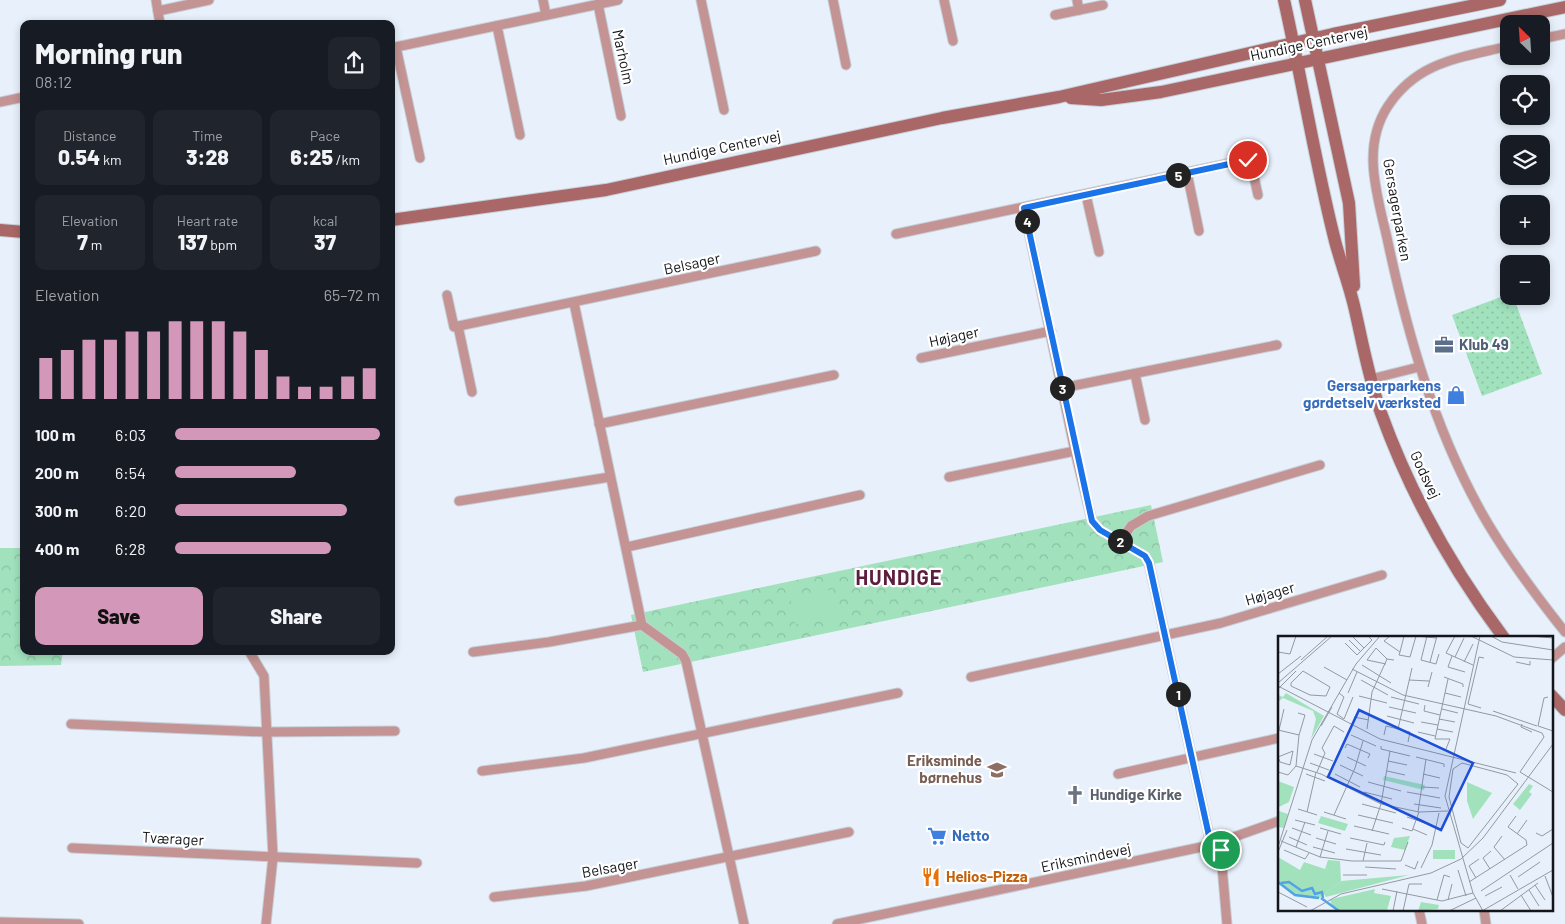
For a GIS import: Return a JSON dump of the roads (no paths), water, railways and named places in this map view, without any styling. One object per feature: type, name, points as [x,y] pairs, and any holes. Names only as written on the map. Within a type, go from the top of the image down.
[{"type":"street","points":[[156,0],[159,20]]},
{"type":"street","points":[[158,11],[209,0]]},
{"type":"street","points":[[543,0],[546,15]]},
{"type":"street","points":[[395,46],[618,0]]},
{"type":"street","points":[[701,0],[724,110]]},
{"type":"street","points":[[833,0],[846,65]]},
{"type":"street","points":[[944,0],[953,41]]},
{"type":"street","points":[[1077,0],[1079,10]]},
{"type":"street","name":"Godsvej","points":[[1284,0],[1335,241],[1355,309],[1371,380],[1397,453],[1430,522],[1479,604],[1503,636]]},
{"type":"street","name":"Godsvej","points":[[1306,0],[1349,203],[1355,309]]},
{"type":"street","name":"Hundige Centervej","points":[[395,219],[606,190],[942,118],[1058,97],[1314,38],[1500,0]]},
{"type":"street","name":"Marholm","points":[[598,4],[621,116]]},
{"type":"street","points":[[1055,15],[1103,5]]},
{"type":"street","name":"Hundige Centervej","points":[[1058,97],[1101,100],[1161,92],[1565,7]]},
{"type":"street","points":[[497,26],[520,136]]},
{"type":"street","points":[[1550,37],[1565,34]]},
{"type":"street","name":"Gersagerparken","points":[[1500,48],[1447,60],[1432,66],[1413,78],[1387,108],[1379,126],[1373,147],[1373,172],[1402,308],[1419,367],[1449,447],[1480,509],[1538,598],[1565,632]]},
{"type":"street","points":[[395,50],[420,158]]},
{"type":"street","points":[[0,102],[20,98]]},
{"type":"street","points":[[896,234],[1250,159],[1258,195]]},
{"type":"street","points":[[1187,173],[1199,231]]},
{"type":"street","points":[[1086,195],[1099,252]]},
{"type":"street","points":[[1024,208],[1075,452],[1092,521],[1100,530],[1148,559],[1192,758],[1215,844],[1227,924]]},
{"type":"street","points":[[0,230],[20,232]]},
{"type":"street","name":"Belsager","points":[[458,326],[816,251]]},
{"type":"street","points":[[447,295],[454,327],[458,326],[472,392]]},
{"type":"street","points":[[574,303],[642,625],[682,654],[686,661],[744,924]]},
{"type":"street","name":"Højager","points":[[921,358],[1051,330]]},
{"type":"street","points":[[1062,388],[1277,345]]},
{"type":"street","points":[[1371,380],[1419,367]]},
{"type":"street","points":[[1135,374],[1145,420]]},
{"type":"street","points":[[599,424],[834,375]]},
{"type":"street","points":[[949,477],[1075,452]]},
{"type":"street","points":[[1121,542],[1130,526],[1148,516],[1320,465]]},
{"type":"street","points":[[459,500],[610,477]]},
{"type":"street","points":[[627,547],[860,496]]},
{"type":"street","name":"Højager","points":[[972,677],[1221,623],[1382,576]]},
{"type":"street","points":[[473,652],[549,642],[642,625]]},
{"type":"street","points":[[1552,658],[1565,647]]},
{"type":"street","points":[[251,655],[264,676],[265,732],[273,857],[266,924]]},
{"type":"street","points":[[482,771],[584,758],[898,693]]},
{"type":"street","points":[[1552,696],[1565,710]]},
{"type":"street","points":[[71,724],[265,732],[395,731]]},
{"type":"street","points":[[1118,774],[1278,738]]},
{"type":"street","name":"Eriksmindevej","points":[[837,924],[1215,844],[1278,821]]},
{"type":"street","name":"Belsager","points":[[494,897],[586,886],[729,859],[849,832]]},
{"type":"street","name":"Tværager","points":[[72,848],[417,863]]},
{"type":"street","points":[[0,922],[79,924]]},
{"type":"place","name":"Klub 49","points":[[1444,345]]},
{"type":"place","name":"Gersagerparkens gørdetselv værksted","points":[[1456,395]]},
{"type":"place","name":"Eriksminde børnehus","points":[[997,770]]},
{"type":"place","name":"Hundige Kirke","points":[[1075,795]]},
{"type":"place","name":"Netto","points":[[937,836]]},
{"type":"place","name":"Helios-Pizza","points":[[931,877]]},
{"type":"district","name":"HUNDIGE","points":[[899,578]]}]
